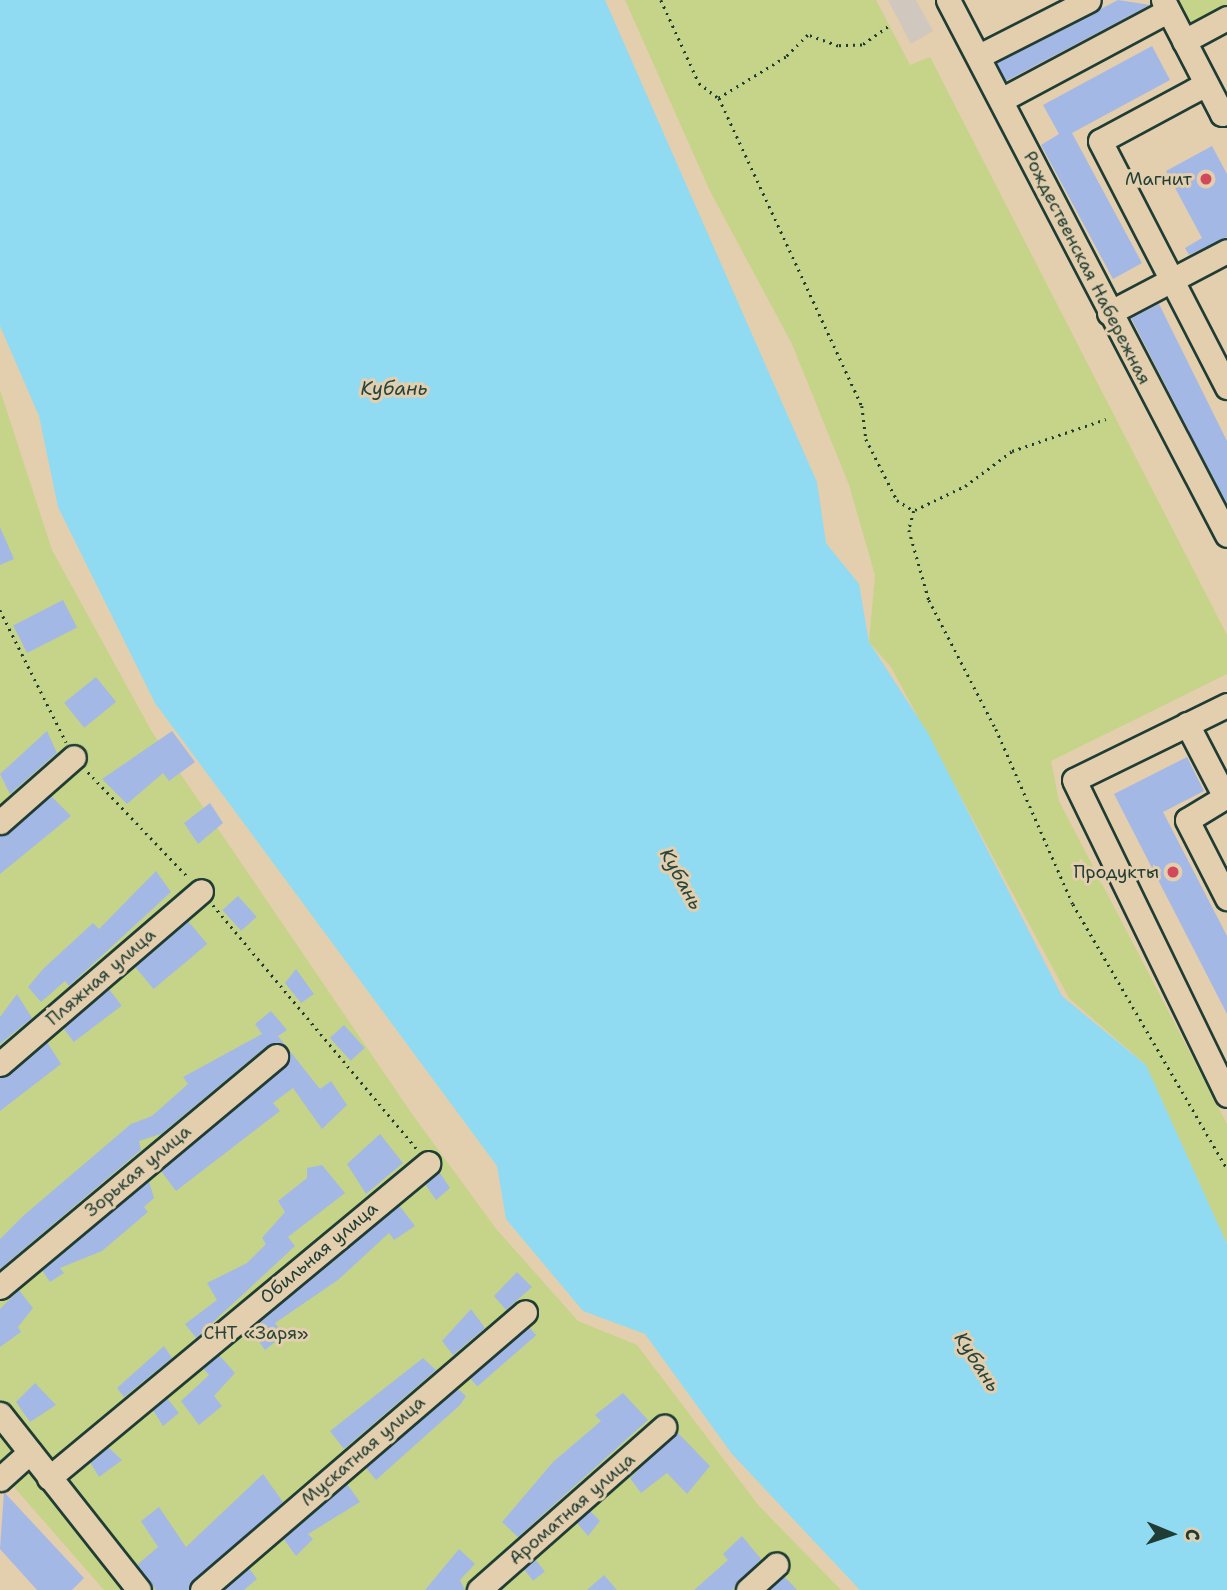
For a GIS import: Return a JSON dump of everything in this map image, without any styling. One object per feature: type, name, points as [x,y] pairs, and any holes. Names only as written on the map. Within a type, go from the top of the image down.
[{"type":"street","name":"Рождественская Набережная","points":[[948,0],[1109,313],[1227,533]]},
{"type":"street","points":[[979,56],[1089,0]]},
{"type":"street","points":[[1001,100],[1166,5],[1222,114],[1227,112]]},
{"type":"street","points":[[1184,41],[1227,18]]},
{"type":"street","points":[[1206,84],[1100,141],[1227,387]]},
{"type":"street","points":[[1109,313],[1227,251]]},
{"type":"street","points":[[1227,705],[1074,780],[1227,1095]]},
{"type":"street","points":[[1187,723],[1225,797],[1187,820],[1227,898]]},
{"type":"street","points":[[0,822],[74,757]]},
{"type":"street","name":"Пляжная улица","points":[[0,1063],[201,891]]},
{"type":"street","name":"Зорькая улица","points":[[0,1287],[276,1056]]},
{"type":"street","name":"Обильная улица","points":[[49,1478],[428,1163]]},
{"type":"street","name":"Мускатная улица","points":[[202,1590],[525,1312]]},
{"type":"street","points":[[0,1414],[139,1590]]},
{"type":"street","name":"Ароматная улица","points":[[479,1590],[664,1427]]},
{"type":"street","points":[[0,1479],[30,1452]]},
{"type":"street","points":[[748,1590],[776,1565]]},
{"type":"path","points":[[662,0],[699,83],[719,98],[862,406],[866,439],[897,500],[914,511]]},
{"type":"path","points":[[719,98],[786,57],[808,35],[838,46],[862,45],[888,27]]},
{"type":"path","points":[[1106,419],[1012,451],[965,486],[914,511],[909,530],[929,600],[996,729],[1073,904],[1227,1169]]},
{"type":"shaded area","points":[[888,0],[916,0],[933,31],[911,44]]},
{"type":"green space","points":[[625,0],[876,0],[910,65],[930,57],[1227,635],[1227,674],[1051,761],[1059,801],[1227,1124],[1227,1244],[1146,1065],[1069,998],[891,667],[869,642],[875,575],[849,485],[792,344],[710,191]]},
{"type":"green space","points":[[1174,0],[1227,0],[1227,9],[1188,29]]},
{"type":"green space","name":"СНТ «Заря»","points":[[0,390],[52,550],[152,732],[412,1114],[497,1230],[578,1321],[637,1345],[759,1506],[841,1590],[104,1590],[0,1471]]},
{"type":"water","name":"Кубань","points":[[0,0],[605,0],[817,482],[826,543],[859,584],[869,642],[928,733],[1062,996],[1146,1065],[1227,1244],[1227,1590],[860,1590],[732,1454],[645,1334],[583,1311],[506,1219],[497,1166],[155,703],[58,507],[39,416],[0,326]]},
{"type":"building","points":[[1118,0],[1150,5],[1006,81],[997,63]]},
{"type":"building","points":[[1152,46],[1170,80],[1072,133],[1142,263],[1113,279],[1041,145],[1059,134],[1043,105]]},
{"type":"building","points":[[1212,146],[1227,174],[1227,237],[1189,255],[1185,248],[1202,238],[1166,171]]},
{"type":"building","points":[[1159,304],[1227,441],[1227,505],[1131,318]]},
{"type":"building","points":[[0,527],[14,559],[0,565]]},
{"type":"building","points":[[63,600],[77,628],[27,653],[13,625]]},
{"type":"building","points":[[96,677],[116,702],[84,728],[64,703]]},
{"type":"building","points":[[47,731],[57,753],[10,794],[0,774]]},
{"type":"building","points":[[172,731],[195,762],[169,781],[163,773],[127,804],[102,779]]},
{"type":"building","points":[[1187,757],[1204,791],[1163,812],[1227,936],[1227,1014],[1114,794]]},
{"type":"building","points":[[51,796],[71,816],[0,874],[0,836]]},
{"type":"building","points":[[210,803],[223,823],[198,844],[184,823]]},
{"type":"building","points":[[156,871],[171,892],[69,986],[65,981],[41,1002],[28,987],[43,969],[93,923],[99,929]]},
{"type":"building","points":[[238,896],[257,917],[241,931],[222,910]]},
{"type":"building","points":[[188,921],[207,944],[154,989],[134,966]]},
{"type":"building","points":[[296,969],[314,994],[301,1003],[285,983]]},
{"type":"building","points":[[109,989],[122,1006],[74,1042],[61,1025]]},
{"type":"building","points":[[17,994],[32,1018],[0,1044],[0,1017]]},
{"type":"building","points":[[271,1011],[287,1030],[278,1036],[320,1089],[331,1081],[347,1105],[322,1129],[293,1088],[273,1103],[280,1111],[176,1191],[161,1171],[289,1061],[286,1047],[268,1045],[161,1134],[139,1141],[141,1150],[0,1269],[0,1239],[23,1216],[131,1124],[152,1116],[188,1084],[183,1077],[262,1034],[255,1024]]},
{"type":"building","points":[[344,1025],[365,1048],[351,1061],[330,1038]]},
{"type":"building","points":[[47,1042],[61,1064],[0,1111],[0,1078]]},
{"type":"building","points":[[380,1134],[403,1163],[366,1194],[347,1164]]},
{"type":"building","points":[[322,1165],[345,1193],[288,1237],[295,1246],[196,1338],[185,1324],[217,1300],[207,1283],[247,1263],[266,1244],[262,1238],[285,1212],[278,1201],[307,1178],[307,1168]]},
{"type":"building","points":[[440,1173],[450,1188],[436,1200],[425,1184]]},
{"type":"building","points":[[149,1181],[154,1198],[144,1207],[148,1212],[102,1251],[60,1268],[64,1273],[50,1282],[42,1270]]},
{"type":"building","points":[[399,1205],[415,1226],[394,1240],[389,1233],[338,1280],[275,1323],[284,1335],[265,1350],[250,1329]]},
{"type":"building","points":[[517,1272],[532,1287],[506,1310],[494,1296]]},
{"type":"building","points":[[19,1290],[33,1308],[18,1327],[21,1332],[0,1347],[0,1309]]},
{"type":"building","points":[[471,1309],[485,1328],[453,1355],[442,1341]]},
{"type":"building","points":[[529,1327],[536,1335],[477,1386],[470,1378]]},
{"type":"building","points":[[164,1346],[172,1358],[124,1397],[117,1388]]},
{"type":"building","points":[[219,1355],[235,1373],[214,1396],[222,1406],[199,1425],[181,1401],[209,1375],[203,1368]]},
{"type":"building","points":[[423,1358],[436,1370],[344,1449],[330,1431]]},
{"type":"building","points":[[35,1383],[56,1405],[30,1422],[16,1402]]},
{"type":"building","points":[[458,1389],[466,1396],[460,1405],[376,1480],[366,1468]]},
{"type":"building","points":[[623,1393],[648,1420],[518,1537],[502,1522],[553,1462],[601,1421],[595,1415]]},
{"type":"building","points":[[167,1398],[179,1413],[163,1426],[153,1410]]},
{"type":"building","points":[[677,1432],[710,1466],[687,1494],[667,1473],[641,1493],[630,1478]]},
{"type":"building","points":[[108,1447],[122,1460],[99,1477],[90,1462]]},
{"type":"building","points":[[263,1474],[283,1502],[188,1590],[156,1590],[137,1565],[158,1547],[141,1521],[159,1507],[186,1547]]},
{"type":"building","points":[[347,1484],[360,1502],[308,1534],[313,1539],[296,1556],[283,1538]]},
{"type":"building","points":[[4,1492],[84,1578],[72,1590],[37,1590],[0,1549]]},
{"type":"building","points":[[590,1511],[600,1521],[588,1536],[577,1523]]},
{"type":"building","points":[[742,1536],[761,1559],[732,1590],[694,1590],[728,1560],[723,1554]]},
{"type":"building","points":[[459,1549],[475,1564],[460,1580],[465,1590],[425,1590]]},
{"type":"building","points":[[535,1559],[545,1572],[533,1581],[523,1568]]},
{"type":"building","points":[[249,1568],[257,1579],[244,1590],[223,1590]]},
{"type":"building","points":[[604,1575],[617,1590],[587,1590]]},
{"type":"building","points":[[784,1576],[797,1590],[769,1590]]},
{"type":"place","name":"Магнит","points":[[1206,179]]},
{"type":"place","name":"Продукты","points":[[1173,872]]}]
